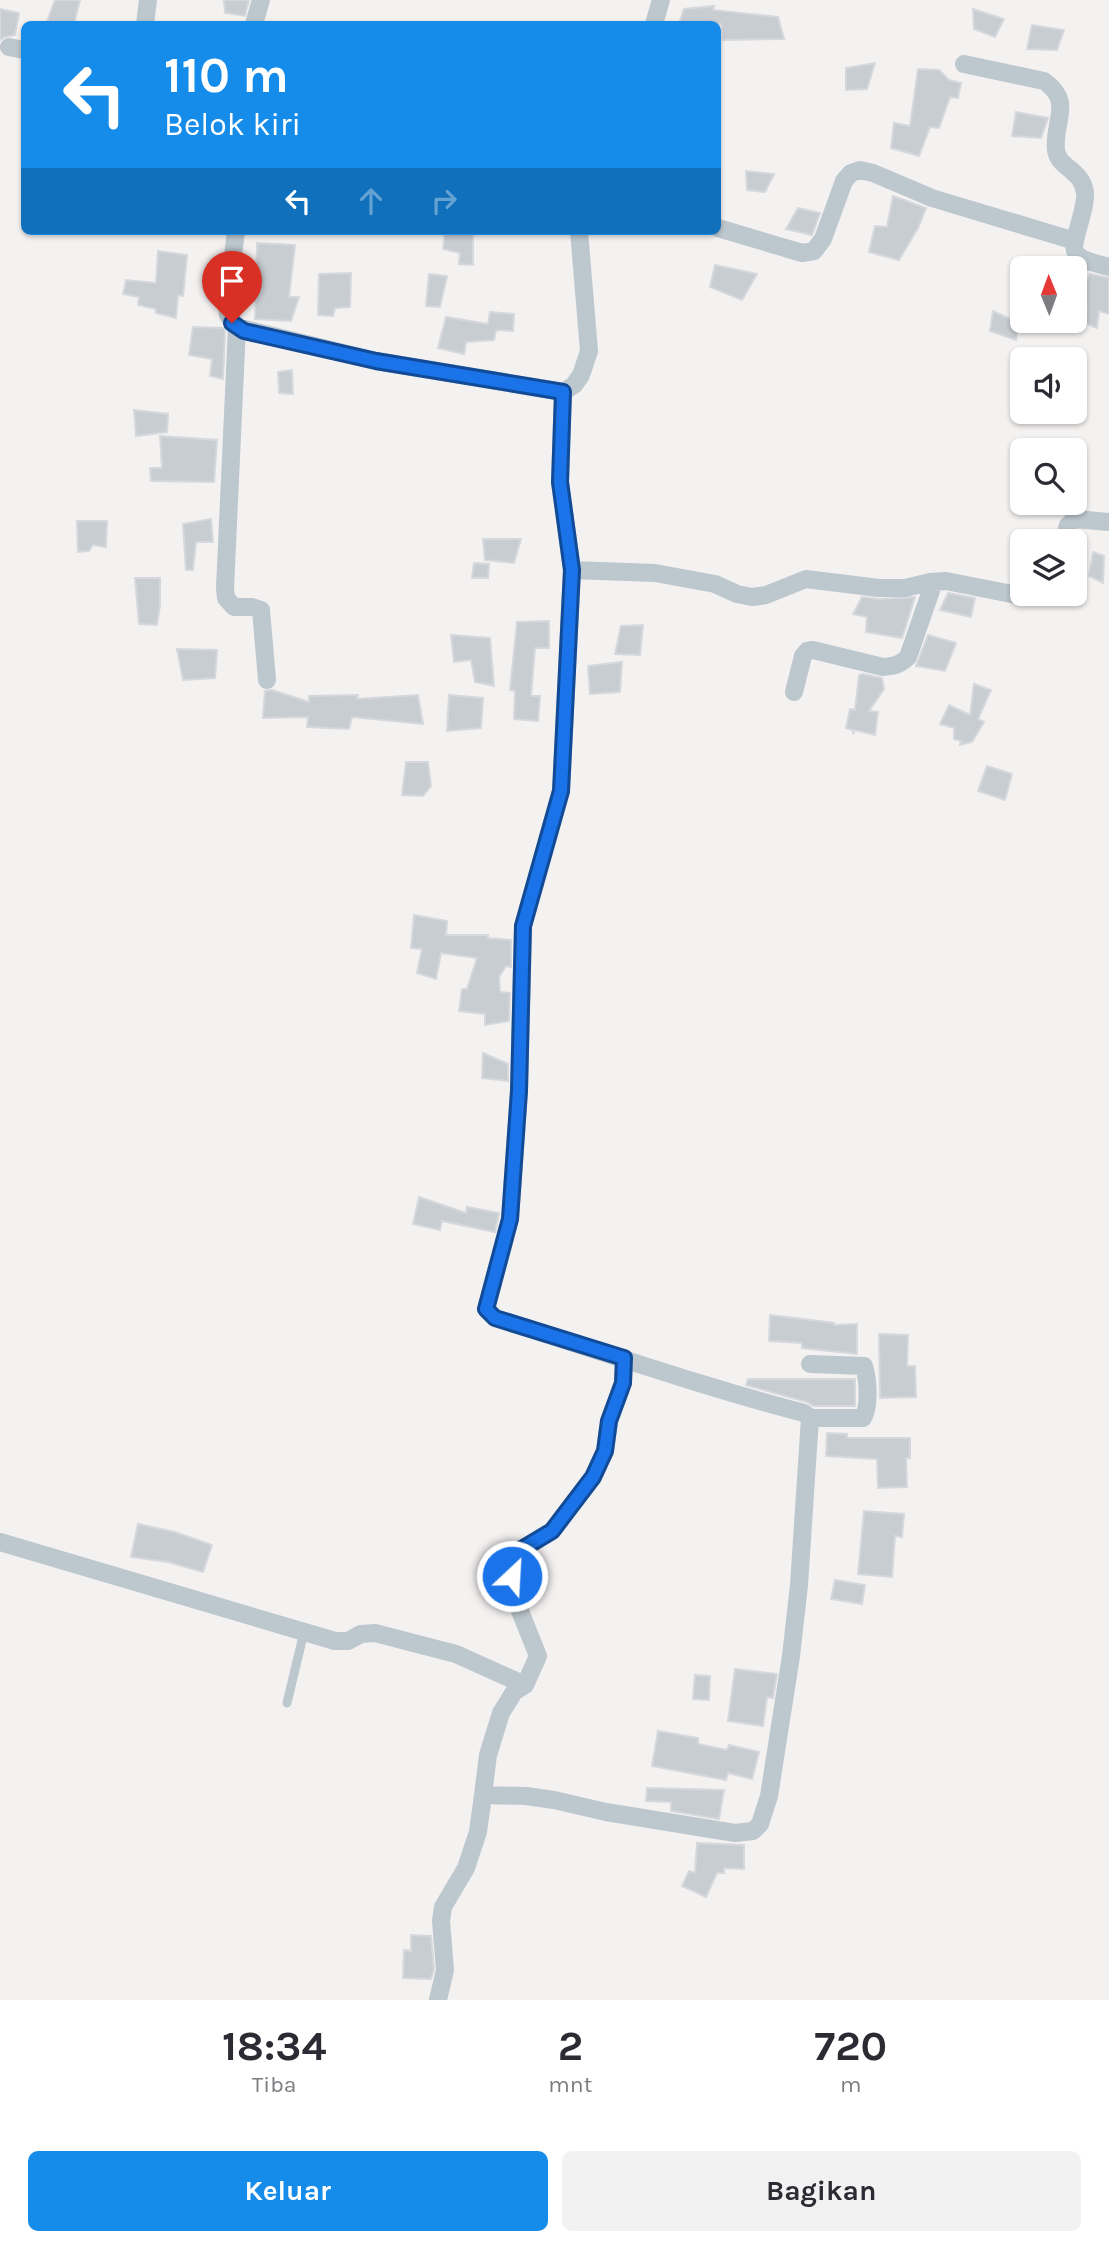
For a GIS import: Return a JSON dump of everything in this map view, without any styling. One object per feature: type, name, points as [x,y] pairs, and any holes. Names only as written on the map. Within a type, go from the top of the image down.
[{"type":"street","points":[[145,21],[148,0]]},
{"type":"street","points":[[255,21],[261,0]]},
{"type":"street","points":[[655,21],[661,0]]},
{"type":"street","points":[[964,64],[1044,81],[1055,89],[1061,99],[1056,152],[1061,162],[1084,182],[1086,197],[1082,223],[1074,241],[1075,251],[1081,257],[1109,267]]},
{"type":"street","points":[[721,229],[802,253],[814,251],[823,239],[844,181],[851,173],[860,170],[932,198],[1074,241]]},
{"type":"street","points":[[236,235],[227,305],[228,315],[237,327],[376,361],[563,392],[574,385],[581,375],[588,355],[579,235]]},
{"type":"street","points":[[237,327],[225,588],[226,598],[234,607],[261,610],[267,680]]},
{"type":"street","points":[[563,392],[560,482],[572,570],[561,791],[523,926],[519,1091],[510,1219],[486,1309],[495,1318],[723,1392],[804,1413],[810,1418],[863,1418],[867,1403],[863,1366],[810,1364]]},
{"type":"street","points":[[1067,529],[1075,519],[1109,522]]},
{"type":"street","points":[[572,570],[655,573],[715,584],[737,594],[752,597],[766,595],[806,579],[879,588],[905,588],[946,581],[1010,594]]},
{"type":"street","points":[[794,692],[803,656],[807,651],[813,650],[883,667],[902,663],[908,657],[934,582]]},
{"type":"street","points":[[438,2000],[445,1969],[441,1921],[443,1907],[466,1868],[478,1832],[488,1755],[501,1713],[514,1692],[525,1685],[538,1655],[518,1606],[512,1576],[513,1559],[522,1549],[552,1531],[593,1477],[605,1451],[609,1421],[623,1383],[624,1358]]},
{"type":"street","points":[[483,1795],[554,1800],[606,1812],[734,1833],[753,1831],[760,1824],[769,1796],[792,1656],[810,1418]]},
{"type":"street","points":[[0,1542],[342,1642],[361,1634],[375,1633],[456,1654],[525,1685]]},
{"type":"lane","points":[[287,1703],[304,1632]]},
{"type":"building","points":[[55,0],[80,0],[75,21],[47,21]]},
{"type":"building","points":[[224,0],[249,0],[245,16],[225,13]]},
{"type":"building","points":[[714,6],[713,10],[778,17],[784,39],[723,40],[721,21],[680,21],[684,9]]},
{"type":"building","points":[[0,9],[19,13],[15,35],[0,40]]},
{"type":"building","points":[[973,9],[1004,19],[995,37],[974,29]]},
{"type":"building","points":[[1032,25],[1064,30],[1057,50],[1027,49]]},
{"type":"building","points":[[875,63],[867,89],[846,90],[846,68]]},
{"type":"building","points":[[918,69],[939,70],[949,80],[961,83],[958,98],[950,97],[939,128],[930,127],[919,156],[891,148],[894,123],[910,126]]},
{"type":"building","points":[[1016,112],[1048,118],[1041,138],[1012,136]]},
{"type":"building","points":[[746,171],[774,174],[765,192],[747,190]]},
{"type":"building","points":[[893,196],[926,208],[918,228],[899,260],[869,252],[875,226],[887,227]]},
{"type":"building","points":[[798,208],[820,213],[812,235],[786,229]]},
{"type":"building","points":[[445,235],[473,235],[473,265],[459,264],[460,253],[443,249]]},
{"type":"building","points":[[257,243],[295,245],[289,297],[299,297],[291,321],[255,319]]},
{"type":"building","points":[[158,251],[187,255],[183,296],[178,295],[176,318],[138,305],[139,297],[123,294],[126,280],[156,283]]},
{"type":"building","points":[[715,265],[757,274],[742,300],[710,287]]},
{"type":"building","points":[[351,273],[350,307],[335,308],[333,316],[318,315],[319,274]]},
{"type":"building","points":[[429,274],[447,276],[440,307],[426,306]]},
{"type":"building","points":[[1090,274],[1109,278],[1109,314],[1099,311],[1097,328],[1087,324],[1087,280]]},
{"type":"building","points":[[993,311],[1010,319],[1010,333],[1017,333],[1016,340],[990,331]]},
{"type":"building","points":[[490,312],[514,314],[513,331],[496,330],[494,340],[466,342],[464,354],[438,348],[446,317],[488,324]]},
{"type":"building","points":[[193,327],[224,328],[223,379],[210,376],[212,359],[189,355]]},
{"type":"building","points":[[292,370],[293,394],[279,393],[278,372]]},
{"type":"building","points":[[134,410],[168,414],[167,432],[136,436]]},
{"type":"building","points":[[160,436],[217,440],[214,482],[151,481],[150,468],[162,468]]},
{"type":"building","points":[[211,519],[213,542],[196,542],[193,570],[186,570],[183,524]]},
{"type":"building","points":[[77,521],[107,521],[106,547],[93,545],[89,551],[78,552]]},
{"type":"building","points":[[483,539],[521,539],[514,563],[485,560]]},
{"type":"building","points":[[1093,552],[1104,556],[1103,583],[1089,576]]},
{"type":"building","points":[[474,563],[489,564],[488,578],[472,578]]},
{"type":"building","points":[[135,578],[160,578],[157,625],[139,624]]},
{"type":"building","points":[[948,593],[975,598],[971,617],[940,610]]},
{"type":"building","points":[[862,597],[915,597],[902,638],[866,632],[867,617],[853,614]]},
{"type":"building","points":[[549,621],[549,648],[535,648],[531,696],[540,696],[538,721],[514,719],[515,691],[510,690],[517,622]]},
{"type":"building","points":[[643,625],[640,655],[615,654],[621,626]]},
{"type":"building","points":[[451,635],[490,638],[494,686],[475,682],[471,660],[454,662]]},
{"type":"building","points":[[928,635],[956,643],[945,671],[916,666]]},
{"type":"building","points":[[177,649],[217,650],[215,678],[183,680]]},
{"type":"building","points":[[622,662],[620,692],[590,694],[588,666]]},
{"type":"building","points":[[859,675],[882,678],[884,689],[869,711],[878,712],[875,735],[855,730],[853,734],[853,730],[846,728],[850,709],[855,710]]},
{"type":"building","points":[[974,684],[991,690],[978,719],[984,722],[972,742],[960,745],[961,741],[954,739],[954,728],[940,724],[949,705],[970,715]]},
{"type":"building","points":[[272,690],[309,702],[309,696],[358,695],[357,699],[418,695],[423,724],[352,717],[349,729],[307,727],[308,717],[263,718],[265,691]]},
{"type":"building","points":[[449,695],[483,698],[481,728],[447,731]]},
{"type":"building","points":[[406,762],[428,762],[431,786],[423,796],[402,795]]},
{"type":"building","points":[[987,766],[1012,774],[1005,800],[978,791]]},
{"type":"building","points":[[414,915],[447,921],[446,935],[488,935],[488,938],[511,940],[511,967],[506,966],[499,977],[500,992],[510,993],[509,1021],[485,1025],[485,1014],[459,1011],[462,989],[467,989],[477,958],[441,953],[436,979],[417,973],[422,949],[411,948]]},
{"type":"building","points":[[483,1053],[508,1064],[508,1081],[482,1078]]},
{"type":"building","points":[[419,1197],[466,1213],[467,1207],[499,1213],[495,1232],[442,1221],[440,1230],[413,1224]]},
{"type":"building","points":[[770,1315],[834,1325],[857,1324],[857,1354],[802,1348],[802,1343],[769,1341]]},
{"type":"building","points":[[879,1334],[908,1335],[907,1366],[915,1366],[916,1397],[880,1398]]},
{"type":"building","points":[[748,1379],[855,1379],[855,1406],[813,1406],[746,1385]]},
{"type":"building","points":[[827,1433],[847,1434],[847,1438],[910,1438],[910,1458],[906,1458],[907,1487],[878,1488],[877,1459],[826,1456]]},
{"type":"building","points":[[864,1511],[904,1514],[902,1537],[895,1536],[892,1577],[858,1574]]},
{"type":"building","points":[[138,1524],[175,1532],[212,1545],[203,1572],[168,1562],[131,1557]]},
{"type":"building","points":[[835,1580],[865,1585],[862,1604],[831,1599]]},
{"type":"building","points":[[735,1669],[777,1674],[773,1698],[767,1697],[763,1726],[728,1721]]},
{"type":"building","points":[[695,1675],[710,1676],[709,1700],[693,1699]]},
{"type":"building","points":[[658,1731],[698,1738],[698,1744],[727,1750],[729,1745],[759,1752],[752,1779],[728,1773],[726,1780],[652,1766]]},
{"type":"building","points":[[647,1788],[724,1790],[719,1819],[671,1811],[671,1802],[646,1801]]},
{"type":"building","points":[[697,1843],[744,1845],[744,1869],[724,1868],[724,1873],[717,1873],[706,1897],[682,1886],[689,1871],[695,1873]]},
{"type":"building","points":[[411,1935],[431,1936],[434,1969],[431,1979],[403,1978],[404,1950],[411,1951]]},
{"type":"route","points":[[232,323],[244,331],[376,361],[563,392],[560,482],[572,570],[561,791],[523,926],[519,1091],[510,1219],[486,1309],[495,1318],[624,1358],[623,1383],[609,1421],[605,1451],[593,1477],[552,1531],[517,1552],[513,1559],[512,1576]]}]
